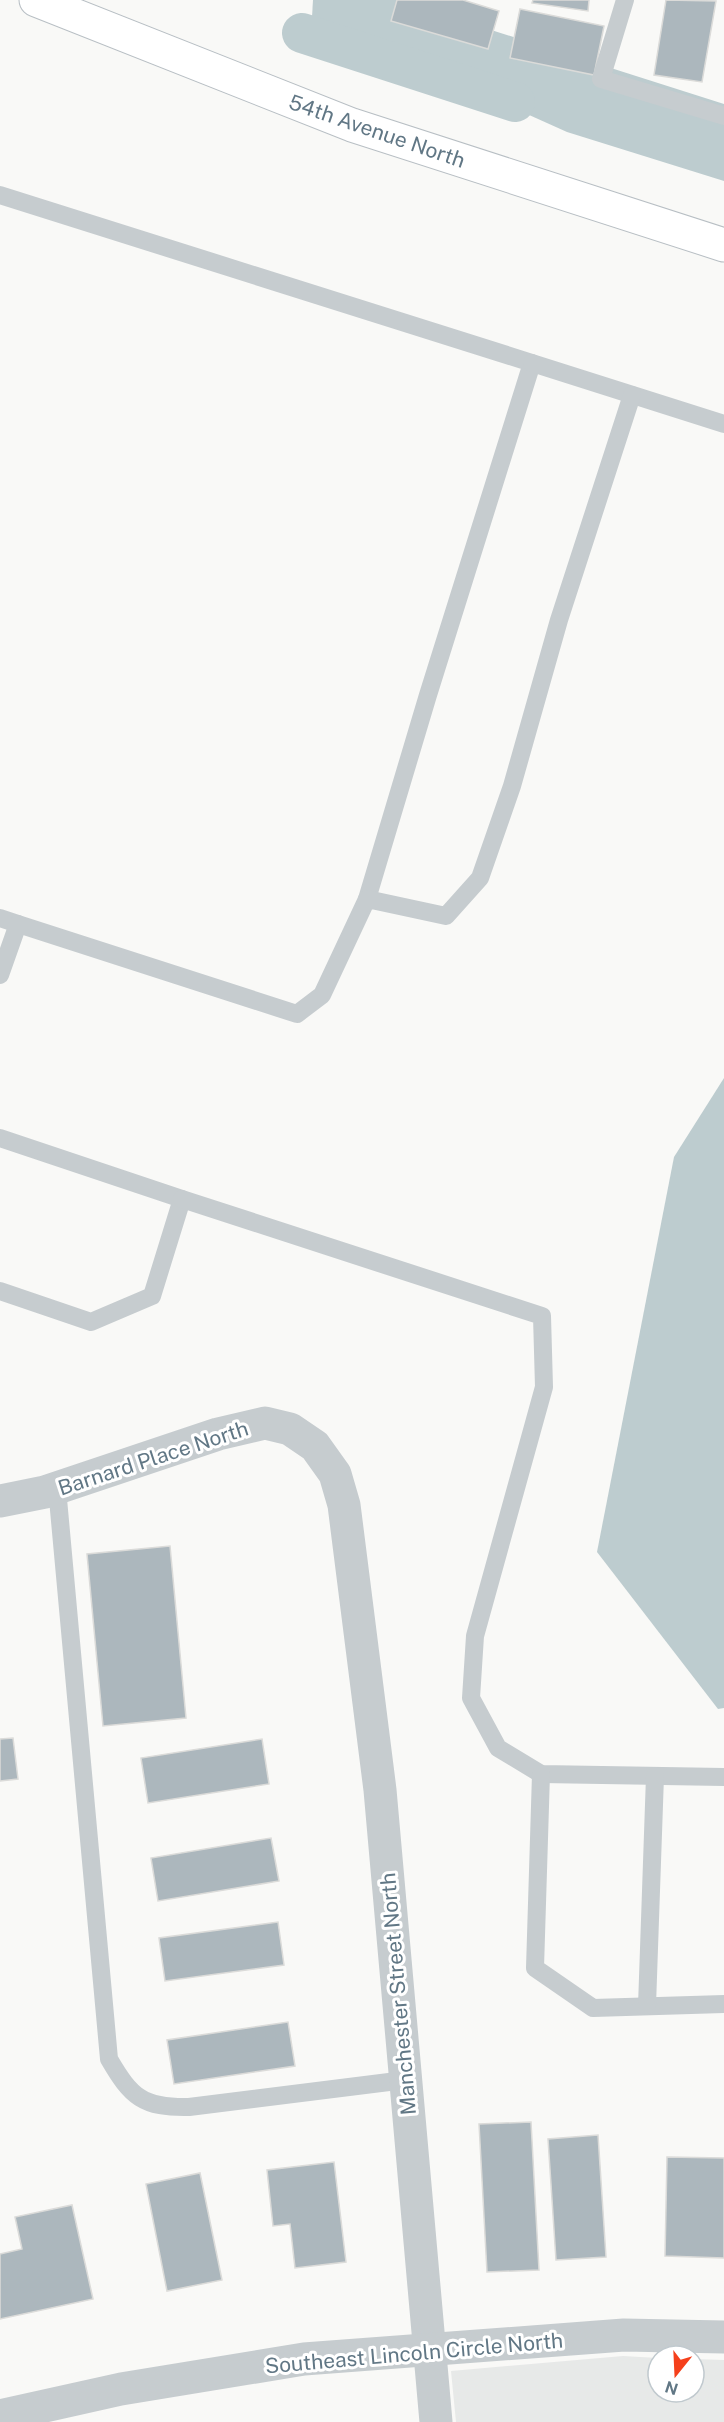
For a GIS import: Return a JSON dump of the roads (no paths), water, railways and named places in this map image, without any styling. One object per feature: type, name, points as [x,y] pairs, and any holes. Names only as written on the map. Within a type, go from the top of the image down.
[{"type":"street","name":"54th Avenue North","points":[[36,0],[352,125],[724,245]]},
{"type":"street","name":"Barnard Place North","points":[[0,1501],[57,1488],[218,1434],[265,1423],[290,1429],[315,1446],[335,1474],[344,1505],[351,1567]]},
{"type":"street","name":"Manchester Street North","points":[[351,1567],[380,1790],[436,2422]]},
{"type":"street","name":"Southeast Lincoln Circle North","points":[[0,2416],[121,2389],[304,2359],[624,2335],[724,2337]]},
{"type":"lane","points":[[625,0],[601,79],[724,116]]},
{"type":"lane","points":[[0,195],[724,424]]},
{"type":"lane","points":[[0,918],[297,1014],[322,995],[367,898],[428,694],[532,363]]},
{"type":"lane","points":[[367,898],[446,916],[480,878],[512,786],[559,620],[632,395]]},
{"type":"lane","points":[[0,975],[18,924]]},
{"type":"lane","points":[[0,1138],[542,1316],[544,1387],[475,1636],[471,1698],[498,1749],[541,1774],[724,1776]]},
{"type":"lane","points":[[0,1291],[91,1322],[152,1296],[182,1199]]},
{"type":"lane","points":[[57,1488],[109,2059],[123,2085],[142,2099],[164,2108],[189,2107],[405,2080]]},
{"type":"lane","points":[[541,1774],[536,1968],[593,2008],[724,2004]]},
{"type":"lane","points":[[647,2006],[655,1776]]},
{"type":"waterway","points":[[302,33],[515,102]]}]
